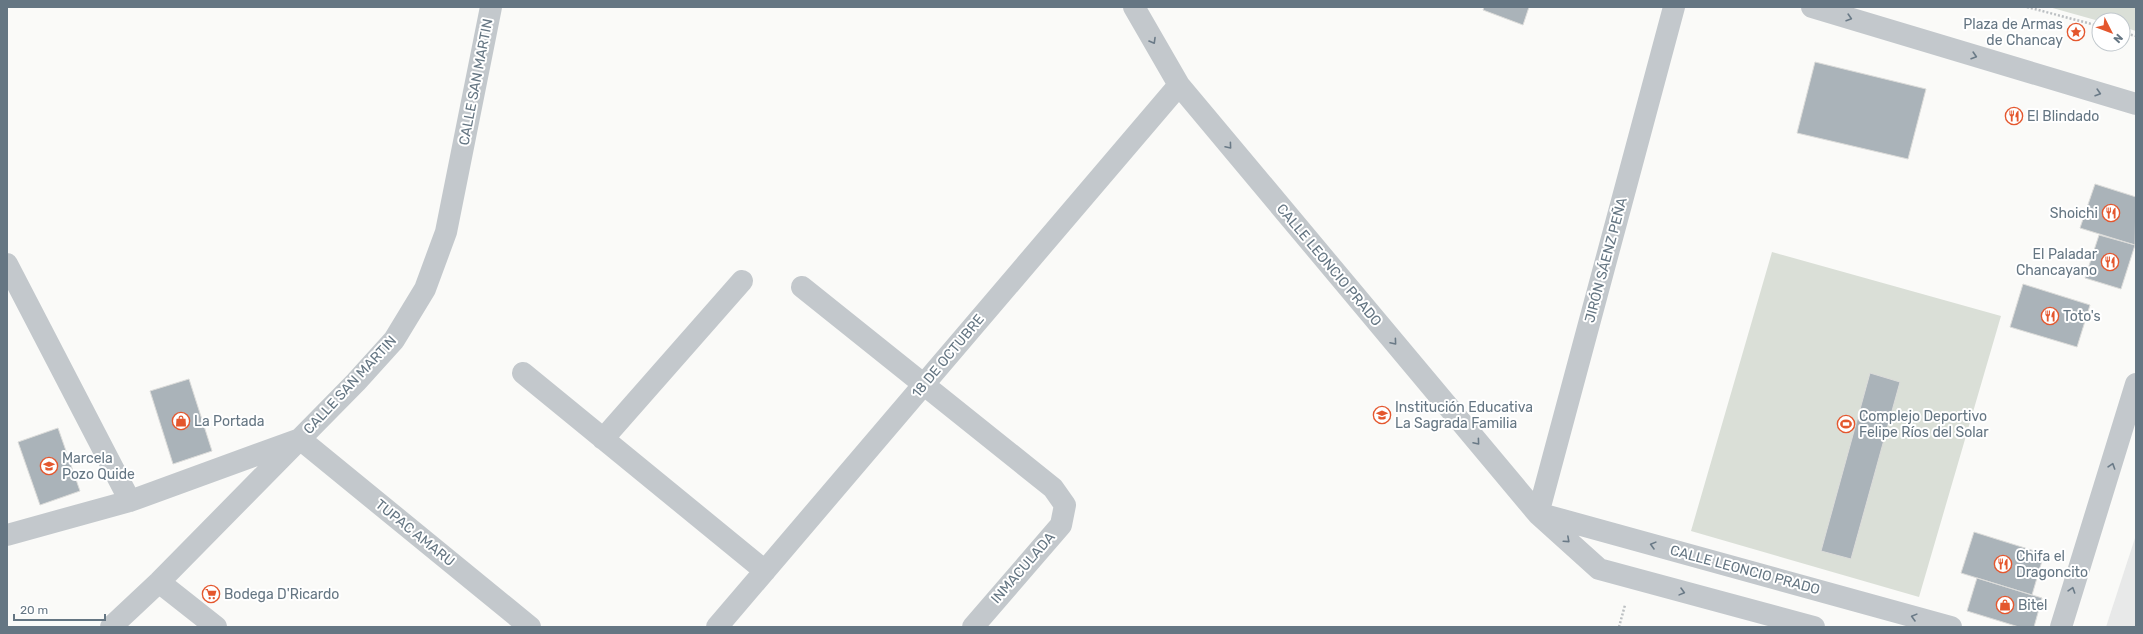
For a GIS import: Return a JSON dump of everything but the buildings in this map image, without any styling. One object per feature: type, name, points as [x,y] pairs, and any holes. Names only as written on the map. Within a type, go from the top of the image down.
[{"type":"street","name":"CALLE SAN MARTIN","points":[[121,623],[159,582],[356,382],[394,340],[426,288],[446,232],[491,7]]},
{"type":"street","name":"CALLE LEONCIO PRADO","points":[[1134,7],[1179,85],[1538,514],[1599,569],[1814,627]]},
{"type":"street","name":"JIRÓN SÁENZ PEÑA","points":[[1538,514],[1674,7]]},
{"type":"street","points":[[1812,7],[2136,104]]},
{"type":"street","name":"18 DE OCTUBRE","points":[[717,627],[1179,85]]},
{"type":"street","points":[[7,264],[130,501]]},
{"type":"street","points":[[603,439],[742,281]]},
{"type":"street","points":[[802,287],[923,386]]},
{"type":"street","points":[[523,373],[765,571]]},
{"type":"street","points":[[2060,627],[2129,437],[2136,384]]},
{"type":"street","name":"INMACULADA","points":[[923,386],[1053,488],[1065,505],[1060,525],[973,627]]},
{"type":"street","points":[[7,535],[130,501],[300,438]]},
{"type":"street","name":"TUPAC AMARU","points":[[300,438],[530,627]]},
{"type":"street","name":"CALLE LEONCIO PRADO","points":[[1538,514],[1951,627]]},
{"type":"street","points":[[159,582],[216,627]]},
{"type":"path","points":[[2027,7],[2091,24]]},
{"type":"shaded area","points":[[2049,7],[2136,7],[2136,31],[2131,29],[2131,12],[2091,12],[2091,19]]},
{"type":"shaded area","name":"Complejo Deportivo Felipe Ríos del Solar","points":[[1772,252],[2001,316],[1919,597],[1691,531]]},
{"type":"shaded area","points":[[2136,535],[2136,627],[2106,627]]},
{"type":"place","name":"Plaza de Armas de Chancay","points":[[2076,32]]},
{"type":"place","name":"El Blindado","points":[[2014,116]]},
{"type":"place","name":"Shoichi","points":[[2111,213]]},
{"type":"place","name":"El Paladar Chancayano","points":[[2110,262]]},
{"type":"place","name":"Toto's","points":[[2050,316]]},
{"type":"place","name":"Institución Educativa La Sagrada Familia","points":[[1382,415]]},
{"type":"place","name":"La Portada","points":[[181,421]]},
{"type":"place","name":"Complejo Deportivo Felipe Ríos del Solar","points":[[1846,424]]},
{"type":"place","name":"Marcela Pozo Quide","points":[[49,466]]},
{"type":"place","name":"Chifa el Dragoncito","points":[[2003,564]]},
{"type":"place","name":"Bodega D'Ricardo","points":[[211,594]]},
{"type":"place","name":"Bitel","points":[[2005,605]]}]
